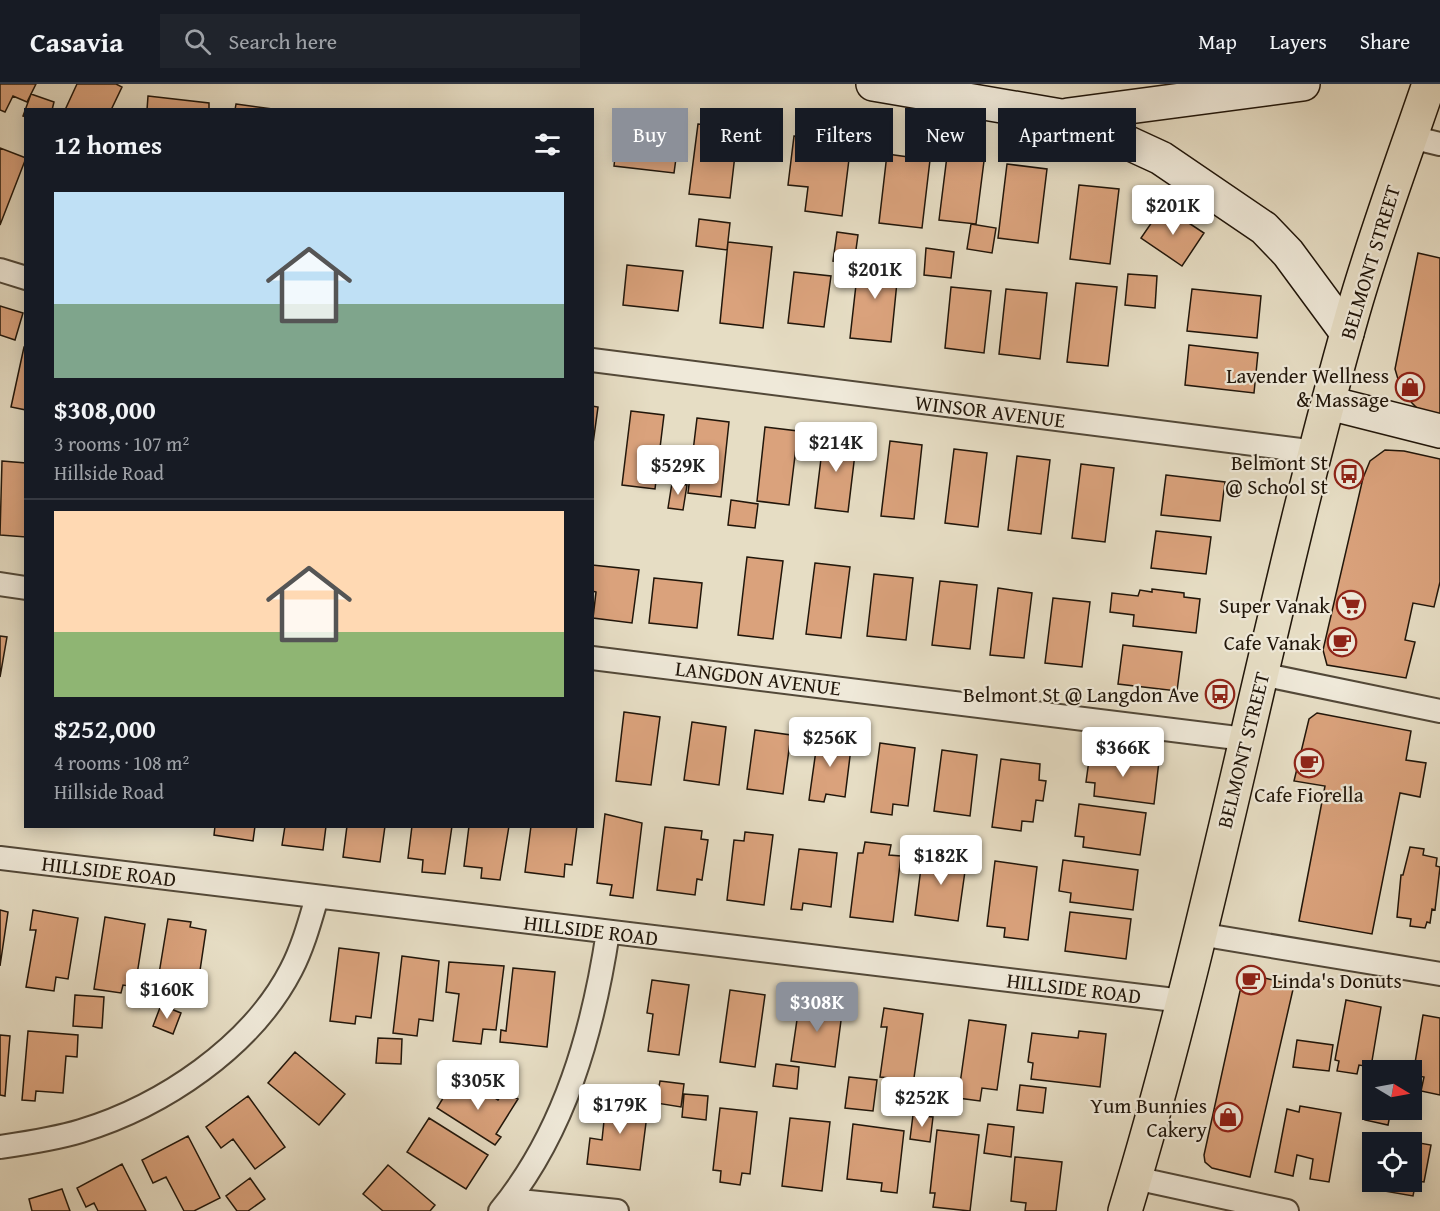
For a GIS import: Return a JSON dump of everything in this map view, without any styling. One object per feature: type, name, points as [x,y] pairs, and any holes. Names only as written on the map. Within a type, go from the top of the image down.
[{"type":"main road","name":"BELMONT STREET","points":[[1125,1211],[1183,1001],[1245,739],[1347,333],[1372,246],[1426,141],[1430,84]]},
{"type":"street","points":[[873,84],[1014,108]]},
{"type":"street","points":[[1122,108],[1303,84]]},
{"type":"street","points":[[1136,146],[1161,158],[1264,228],[1288,253],[1347,333]]},
{"type":"street","points":[[0,270],[24,277]]},
{"type":"street","name":"WINSOR AVENUE","points":[[594,360],[1316,452]]},
{"type":"street","points":[[1329,403],[1440,431]]},
{"type":"street","points":[[0,584],[24,588]]},
{"type":"street","name":"LANGDON AVENUE","points":[[594,658],[1245,739]]},
{"type":"street","points":[[1261,674],[1440,711]]},
{"type":"street","name":"HILLSIDE ROAD","points":[[0,858],[1183,1001]]},
{"type":"street","points":[[0,1147],[82,1130],[178,1086],[214,1062],[242,1037],[275,996],[291,970],[308,930],[317,897]]},
{"type":"street","points":[[505,1205],[531,1170],[578,1067],[600,983],[608,932]]},
{"type":"street","points":[[1199,934],[1440,974]]},
{"type":"street","points":[[1135,1178],[1287,1211]]},
{"type":"street","points":[[505,1205],[617,1211]]},
{"type":"building","points":[[0,84],[36,84],[27,102],[13,96],[5,112],[0,110]]},
{"type":"building","points":[[77,84],[116,84],[122,87],[112,108],[66,108]]},
{"type":"building","points":[[31,94],[54,102],[52,108],[26,108]]},
{"type":"building","points":[[148,96],[209,103],[209,108],[147,108]]},
{"type":"building","points":[[236,104],[265,108],[235,108]]},
{"type":"building","points":[[698,124],[700,124],[700,162],[734,162],[730,198],[689,194]]},
{"type":"building","points":[[794,136],[795,162],[849,162],[842,216],[805,211],[808,187],[788,185]]},
{"type":"building","points":[[0,148],[24,157],[24,163],[0,225]]},
{"type":"building","points":[[893,155],[905,157],[905,162],[930,162],[922,228],[879,223],[886,162],[893,162]]},
{"type":"building","points":[[614,162],[676,162],[674,173],[614,166]]},
{"type":"building","points":[[946,162],[984,162],[976,224],[939,220]]},
{"type":"building","points":[[1007,164],[1047,169],[1038,243],[998,238]]},
{"type":"building","points":[[1079,185],[1119,189],[1110,264],[1070,259]]},
{"type":"building","points":[[1163,206],[1204,233],[1182,266],[1141,238]]},
{"type":"building","points":[[699,219],[730,223],[727,250],[696,246]]},
{"type":"building","points":[[971,224],[996,228],[992,253],[967,249]]},
{"type":"building","points":[[837,232],[858,235],[854,264],[833,261]]},
{"type":"building","points":[[728,242],[772,247],[763,328],[720,323]]},
{"type":"building","points":[[926,248],[954,252],[951,278],[924,275]]},
{"type":"building","points":[[1418,253],[1440,258],[1440,414],[1419,410],[1412,403],[1400,386],[1395,369]]},
{"type":"building","points":[[859,258],[899,262],[891,342],[850,338]]},
{"type":"building","points":[[627,265],[683,271],[678,311],[623,305]]},
{"type":"building","points":[[794,272],[831,276],[824,327],[788,323]]},
{"type":"building","points":[[1128,274],[1157,276],[1155,308],[1125,305]]},
{"type":"building","points":[[1076,283],[1117,287],[1108,366],[1067,362]]},
{"type":"building","points":[[951,287],[991,291],[984,353],[945,348]]},
{"type":"building","points":[[1006,289],[1047,293],[1040,359],[999,354]]},
{"type":"building","points":[[1192,289],[1261,296],[1257,338],[1187,331]]},
{"type":"building","points":[[0,306],[23,313],[15,340],[0,335]]},
{"type":"building","points":[[1189,345],[1258,353],[1254,393],[1185,385]]},
{"type":"building","points":[[24,347],[24,410],[11,407]]},
{"type":"building","points":[[594,406],[598,407],[594,436]]},
{"type":"building","points":[[631,411],[664,415],[655,489],[622,485]]},
{"type":"building","points":[[697,418],[729,422],[721,497],[688,493]]},
{"type":"building","points":[[765,427],[798,431],[789,505],[757,501]]},
{"type":"building","points":[[824,434],[857,437],[848,512],[815,508]]},
{"type":"building","points":[[890,441],[922,445],[914,519],[881,516]]},
{"type":"building","points":[[954,449],[987,453],[978,527],[945,523]]},
{"type":"building","points":[[1385,450],[1404,451],[1440,459],[1440,582],[1434,607],[1413,603],[1405,640],[1415,642],[1406,678],[1327,665],[1323,650],[1363,478],[1370,461]]},
{"type":"building","points":[[1017,456],[1050,460],[1041,534],[1008,530]]},
{"type":"building","points":[[2,461],[24,463],[24,537],[0,535]]},
{"type":"building","points":[[1081,464],[1114,468],[1105,542],[1072,538]]},
{"type":"building","points":[[1166,475],[1225,482],[1220,521],[1161,515]]},
{"type":"building","points":[[672,483],[687,485],[683,510],[668,508]]},
{"type":"building","points":[[731,500],[758,504],[755,528],[728,525]]},
{"type":"building","points":[[1156,531],[1211,537],[1206,574],[1151,568]]},
{"type":"building","points":[[747,557],[783,561],[773,639],[738,635]]},
{"type":"building","points":[[815,563],[850,567],[841,638],[806,634]]},
{"type":"building","points":[[594,565],[639,570],[632,623],[594,618],[596,592],[594,592]]},
{"type":"building","points":[[874,574],[913,578],[906,640],[867,636]]},
{"type":"building","points":[[654,578],[702,583],[697,628],[649,623]]},
{"type":"building","points":[[940,581],[977,585],[970,649],[932,645]]},
{"type":"building","points":[[998,588],[1032,593],[1024,658],[990,655]]},
{"type":"building","points":[[1152,589],[1184,593],[1184,597],[1200,599],[1196,633],[1133,626],[1134,615],[1110,612],[1112,593],[1138,596],[1140,590],[1152,592]]},
{"type":"building","points":[[1053,598],[1090,602],[1082,667],[1045,663]]},
{"type":"building","points":[[0,636],[7,637],[0,677]]},
{"type":"building","points":[[1123,645],[1182,652],[1177,691],[1118,684]]},
{"type":"building","points":[[624,712],[660,717],[651,785],[616,781]]},
{"type":"building","points":[[1317,713],[1411,731],[1406,760],[1426,763],[1420,797],[1400,793],[1372,934],[1299,921],[1325,786],[1294,781],[1309,719]]},
{"type":"building","points":[[692,722],[726,727],[719,785],[684,780]]},
{"type":"building","points":[[755,730],[791,735],[783,794],[747,789]]},
{"type":"building","points":[[818,736],[852,740],[845,797],[826,794],[824,802],[809,800]]},
{"type":"building","points":[[880,743],[915,748],[908,806],[893,804],[892,815],[871,812]]},
{"type":"building","points":[[942,750],[977,755],[970,816],[934,811]]},
{"type":"building","points":[[1090,753],[1159,761],[1154,804],[1094,796],[1095,783],[1086,782]]},
{"type":"building","points":[[1001,759],[1040,764],[1039,780],[1046,781],[1043,801],[1036,800],[1033,822],[1022,821],[1021,831],[992,827]]},
{"type":"building","points":[[1079,804],[1146,813],[1140,855],[1083,847],[1084,837],[1075,836]]},
{"type":"building","points":[[605,814],[642,823],[633,898],[610,895],[612,885],[597,883]]},
{"type":"building","points":[[665,827],[702,831],[701,839],[708,840],[702,880],[697,879],[695,895],[657,890]]},
{"type":"building","points":[[215,828],[255,828],[253,841],[214,835]]},
{"type":"building","points":[[285,828],[326,828],[323,850],[282,845]]},
{"type":"building","points":[[347,828],[385,828],[380,862],[343,857]]},
{"type":"building","points":[[412,828],[452,828],[445,874],[422,872],[423,860],[408,858]]},
{"type":"building","points":[[469,828],[509,828],[500,880],[481,878],[482,868],[464,866]]},
{"type":"building","points":[[531,828],[577,828],[572,865],[565,864],[564,877],[525,872]]},
{"type":"building","points":[[745,832],[773,835],[764,905],[727,900],[734,840],[744,841]]},
{"type":"building","points":[[865,842],[891,845],[889,855],[901,856],[893,922],[850,917],[858,853],[863,853]]},
{"type":"building","points":[[1410,847],[1424,849],[1423,855],[1437,858],[1436,866],[1440,867],[1435,910],[1432,909],[1430,923],[1427,922],[1425,928],[1410,926],[1411,919],[1397,917],[1401,875],[1403,875]]},
{"type":"building","points":[[799,849],[837,853],[831,907],[803,903],[802,910],[791,909]]},
{"type":"building","points":[[923,852],[967,857],[958,921],[915,915]]},
{"type":"building","points":[[1063,860],[1138,870],[1133,910],[1070,902],[1071,893],[1059,891]]},
{"type":"building","points":[[995,861],[1037,867],[1028,940],[1004,937],[1005,928],[987,926]]},
{"type":"building","points":[[0,910],[8,912],[0,966]]},
{"type":"building","points":[[33,910],[78,918],[68,979],[56,977],[54,991],[26,987],[36,930],[30,930]]},
{"type":"building","points":[[1070,912],[1131,919],[1126,959],[1065,951]]},
{"type":"building","points":[[105,917],[145,924],[135,987],[123,985],[121,993],[94,989]]},
{"type":"building","points":[[168,919],[191,922],[190,927],[206,930],[195,1004],[155,998]]},
{"type":"building","points":[[339,948],[379,953],[371,1018],[356,1016],[355,1024],[330,1021]]},
{"type":"building","points":[[402,956],[439,961],[433,1021],[419,1019],[417,1036],[393,1033]]},
{"type":"building","points":[[449,962],[504,966],[496,1030],[483,1029],[481,1044],[453,1041],[459,994],[446,992]]},
{"type":"building","points":[[513,968],[555,972],[547,1047],[500,1042],[501,1030],[506,1031]]},
{"type":"building","points":[[1260,977],[1294,985],[1250,1177],[1212,1168],[1205,1162],[1204,1155],[1240,991],[1246,982]]},
{"type":"building","points":[[652,980],[689,985],[679,1055],[648,1051],[653,1014],[647,1013]]},
{"type":"building","points":[[730,990],[765,995],[755,1067],[720,1062]]},
{"type":"building","points":[[75,995],[104,997],[102,1028],[73,1026]]},
{"type":"building","points":[[800,999],[843,1005],[835,1067],[791,1061]]},
{"type":"building","points":[[1346,1000],[1381,1007],[1372,1060],[1362,1060],[1362,1066],[1359,1065],[1357,1074],[1337,1071],[1339,1061],[1335,1060]]},
{"type":"building","points":[[161,1005],[181,1013],[173,1034],[153,1026]]},
{"type":"building","points":[[884,1008],[923,1014],[912,1092],[889,1089],[890,1078],[880,1077],[887,1027],[881,1027]]},
{"type":"building","points":[[1423,1015],[1440,1018],[1440,1095],[1422,1091],[1424,1077],[1422,1077],[1422,1060],[1416,1060]]},
{"type":"building","points":[[969,1020],[1006,1025],[997,1090],[982,1088],[980,1101],[958,1098]]},
{"type":"building","points":[[28,1031],[78,1035],[77,1057],[66,1056],[63,1093],[36,1091],[35,1101],[22,1100]]},
{"type":"building","points":[[1079,1031],[1106,1034],[1100,1087],[1031,1079],[1033,1063],[1028,1062],[1032,1033],[1078,1038]]},
{"type":"building","points":[[0,1035],[10,1036],[5,1096],[0,1095]]},
{"type":"building","points":[[378,1038],[402,1039],[401,1064],[376,1063]]},
{"type":"building","points":[[1297,1040],[1333,1045],[1329,1071],[1293,1067]]},
{"type":"building","points":[[295,1052],[345,1094],[319,1125],[268,1083]]},
{"type":"building","points":[[776,1064],[799,1067],[797,1089],[773,1086]]},
{"type":"building","points":[[849,1077],[877,1080],[873,1111],[845,1108]]},
{"type":"building","points":[[660,1081],[684,1084],[681,1107],[656,1103]]},
{"type":"building","points":[[451,1085],[473,1098],[479,1088],[498,1100],[504,1091],[518,1099],[496,1134],[501,1137],[495,1145],[437,1108]]},
{"type":"building","points":[[1020,1085],[1046,1088],[1043,1113],[1017,1110]]},
{"type":"building","points":[[607,1092],[633,1096],[632,1105],[648,1107],[640,1170],[587,1164],[590,1138],[602,1140]]},
{"type":"building","points":[[684,1094],[708,1096],[706,1120],[682,1117]]},
{"type":"building","points":[[248,1096],[285,1147],[255,1169],[233,1139],[221,1148],[206,1127]]},
{"type":"building","points":[[1300,1106],[1341,1113],[1329,1182],[1310,1179],[1313,1159],[1297,1155],[1293,1176],[1275,1172],[1287,1109],[1299,1112]]},
{"type":"building","points":[[720,1108],[757,1112],[750,1174],[742,1173],[740,1185],[720,1182],[721,1171],[713,1170]]},
{"type":"building","points":[[913,1115],[933,1117],[930,1142],[910,1139]]},
{"type":"building","points":[[429,1118],[488,1155],[466,1189],[407,1152]]},
{"type":"building","points":[[790,1118],[830,1122],[822,1191],[782,1186]]},
{"type":"building","points":[[1365,1120],[1389,1120],[1388,1125]]},
{"type":"building","points":[[853,1124],[904,1131],[897,1193],[881,1191],[882,1183],[847,1179]]},
{"type":"building","points":[[988,1124],[1014,1127],[1011,1157],[984,1153]]},
{"type":"building","points":[[937,1130],[979,1135],[970,1211],[933,1207],[935,1193],[930,1193]]},
{"type":"building","points":[[188,1136],[220,1198],[194,1211],[184,1211],[166,1177],[153,1183],[142,1160]]},
{"type":"building","points":[[1422,1143],[1431,1145],[1424,1182],[1422,1182]]},
{"type":"building","points":[[1015,1157],[1062,1162],[1056,1211],[1025,1211],[1026,1203],[1011,1201]]},
{"type":"building","points":[[122,1164],[146,1211],[98,1211],[94,1203],[86,1207],[77,1188]]},
{"type":"building","points":[[388,1165],[435,1205],[430,1211],[383,1211],[363,1194]]},
{"type":"building","points":[[250,1178],[265,1199],[248,1211],[237,1211],[226,1196]]},
{"type":"building","points":[[62,1189],[70,1211],[32,1211],[29,1199]]},
{"type":"building","points":[[1390,1192],[1414,1192],[1413,1196]]},
{"type":"place","name":"Lavender Wellness & Massage","points":[[1410,387]]},
{"type":"place","name":"Belmont St @ School St","points":[[1349,474]]},
{"type":"place","name":"Super Vanak","points":[[1351,605]]},
{"type":"place","name":"Cafe Vanak","points":[[1342,642]]},
{"type":"place","name":"Belmont St @ Langdon Ave","points":[[1220,694]]},
{"type":"place","name":"Cafe Fiorella","points":[[1309,763]]},
{"type":"place","name":"Linda's Donuts","points":[[1251,980]]},
{"type":"place","name":"Yum Bunnies Cakery","points":[[1228,1117]]}]
